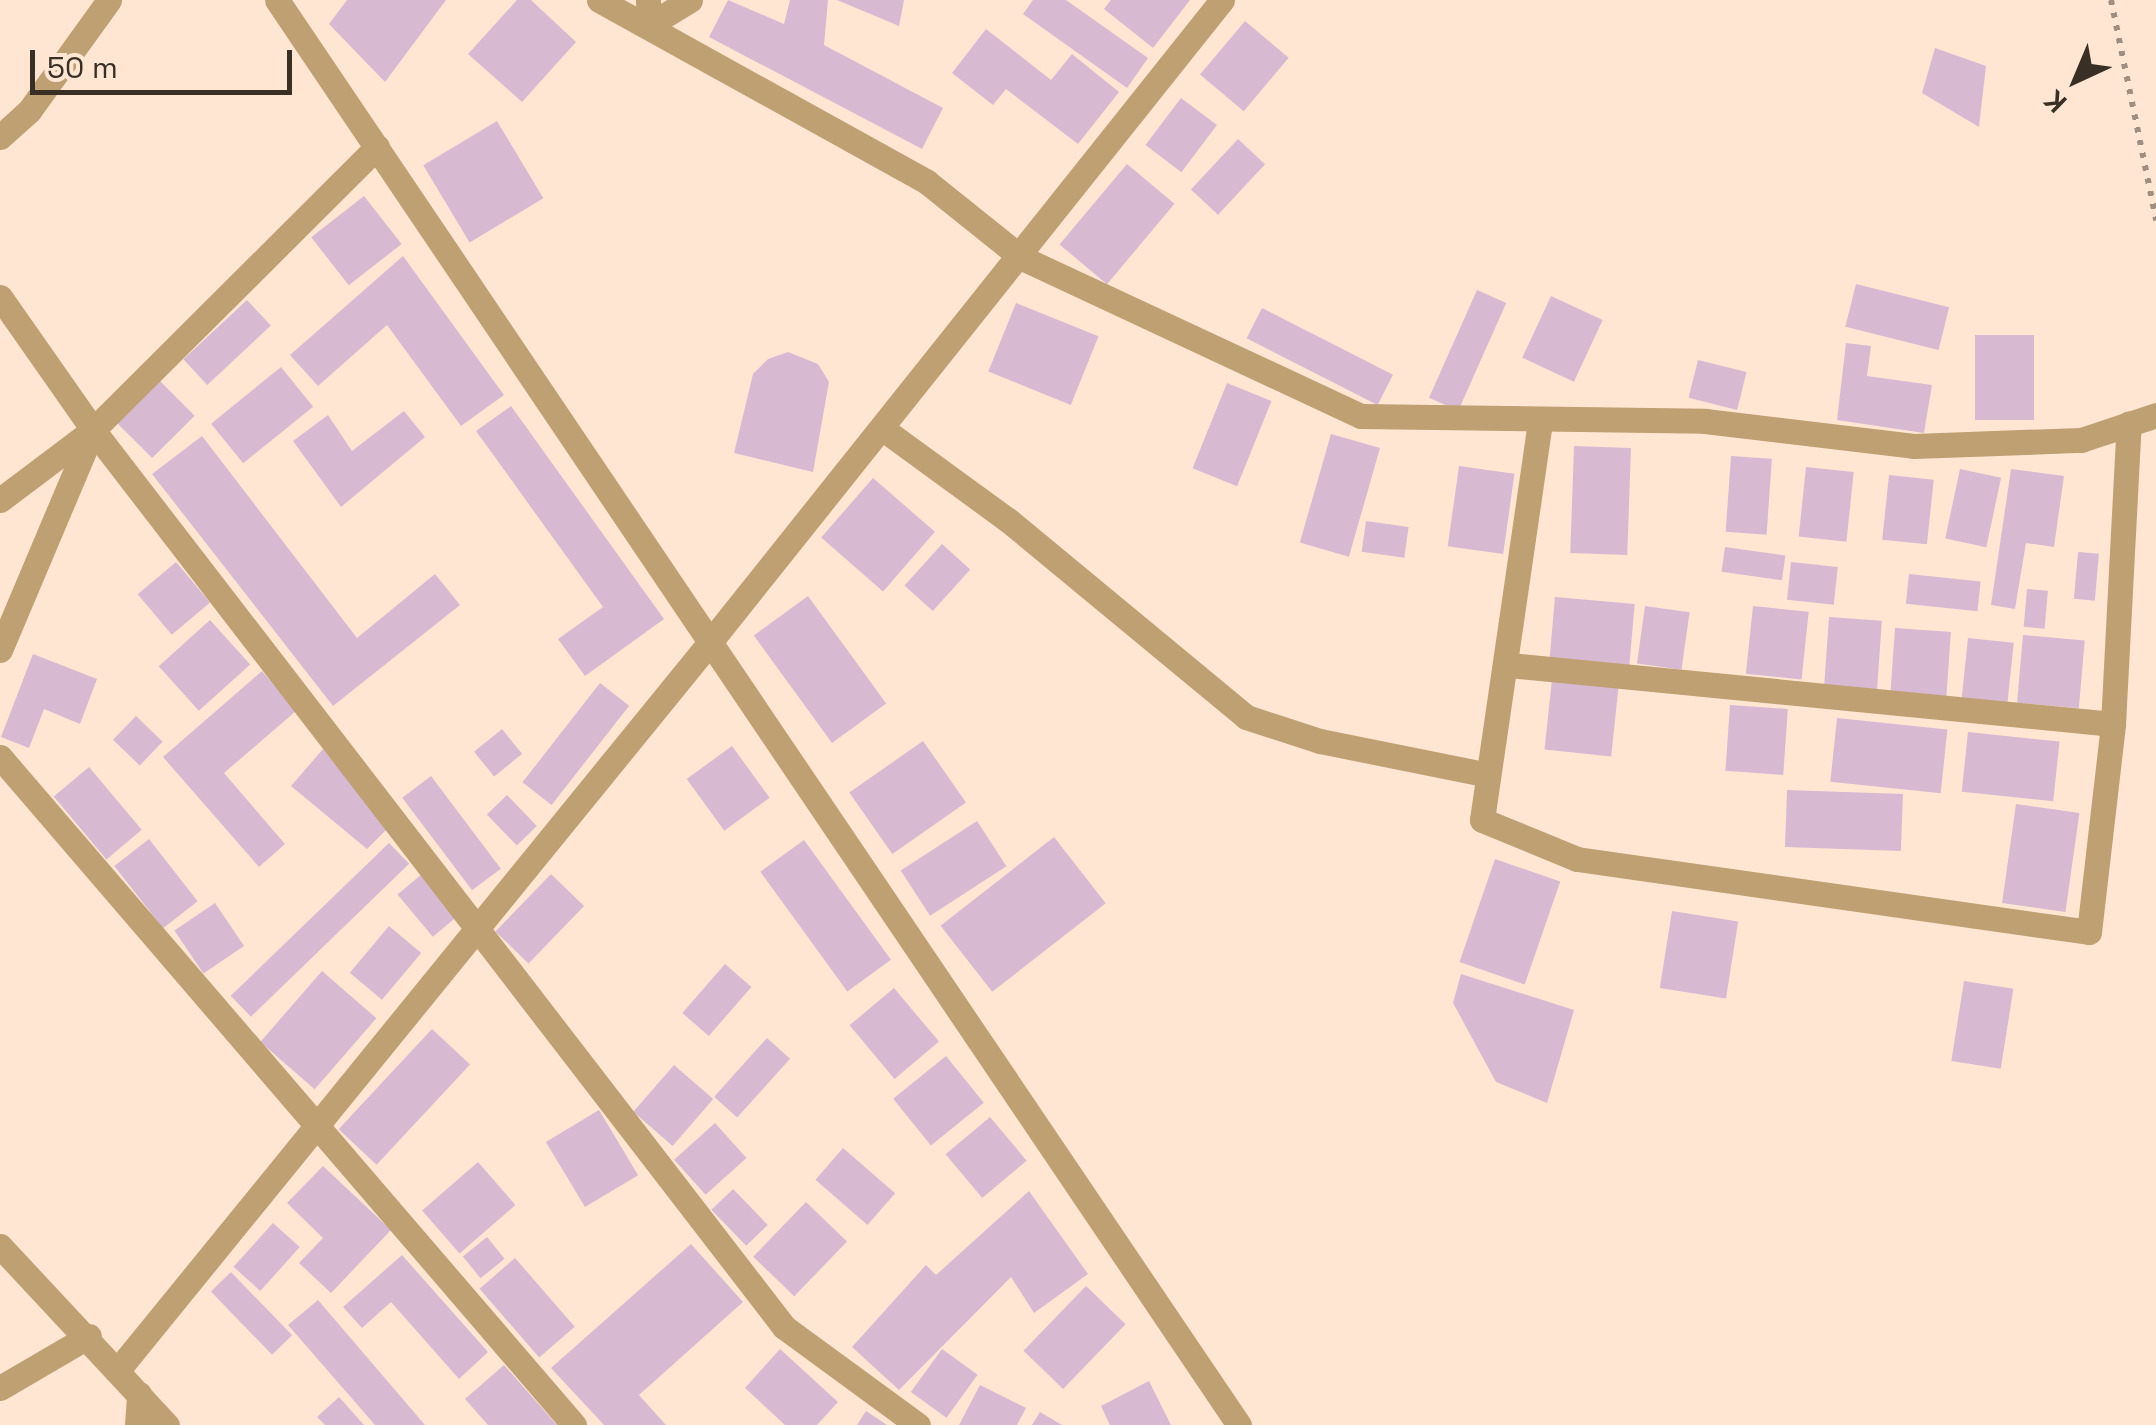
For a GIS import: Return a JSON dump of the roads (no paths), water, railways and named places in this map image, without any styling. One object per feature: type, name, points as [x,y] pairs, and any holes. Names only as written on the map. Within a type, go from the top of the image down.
[{"type":"street","points":[[0,136],[29,111],[109,0]]},
{"type":"street","points":[[277,0],[1239,1425]]},
{"type":"street","points":[[600,0],[649,12],[927,182],[1022,258],[1361,416],[1540,422],[1705,421],[1914,446],[2081,440],[2156,415]]},
{"type":"street","points":[[649,12],[690,0]]},
{"type":"street","points":[[117,1371],[317,1120],[1022,258],[1222,0]]},
{"type":"street","points":[[0,500],[92,430],[378,147]]},
{"type":"street","points":[[0,296],[92,430],[784,1327],[918,1425]]},
{"type":"street","points":[[1540,422],[1509,664],[1482,820],[1577,859],[2089,932],[2113,724],[2128,423]]},
{"type":"street","points":[[883,429],[1008,520],[1132,629],[1246,717],[1320,741],[1488,774]]},
{"type":"street","points":[[0,650],[92,430]]},
{"type":"street","points":[[1509,664],[2113,724]]},
{"type":"street","points":[[0,757],[317,1120],[574,1425]]},
{"type":"street","points":[[0,1246],[89,1336],[166,1425]]},
{"type":"street","points":[[0,1388],[89,1336]]},
{"type":"street","points":[[137,1425],[139,1394]]}]
